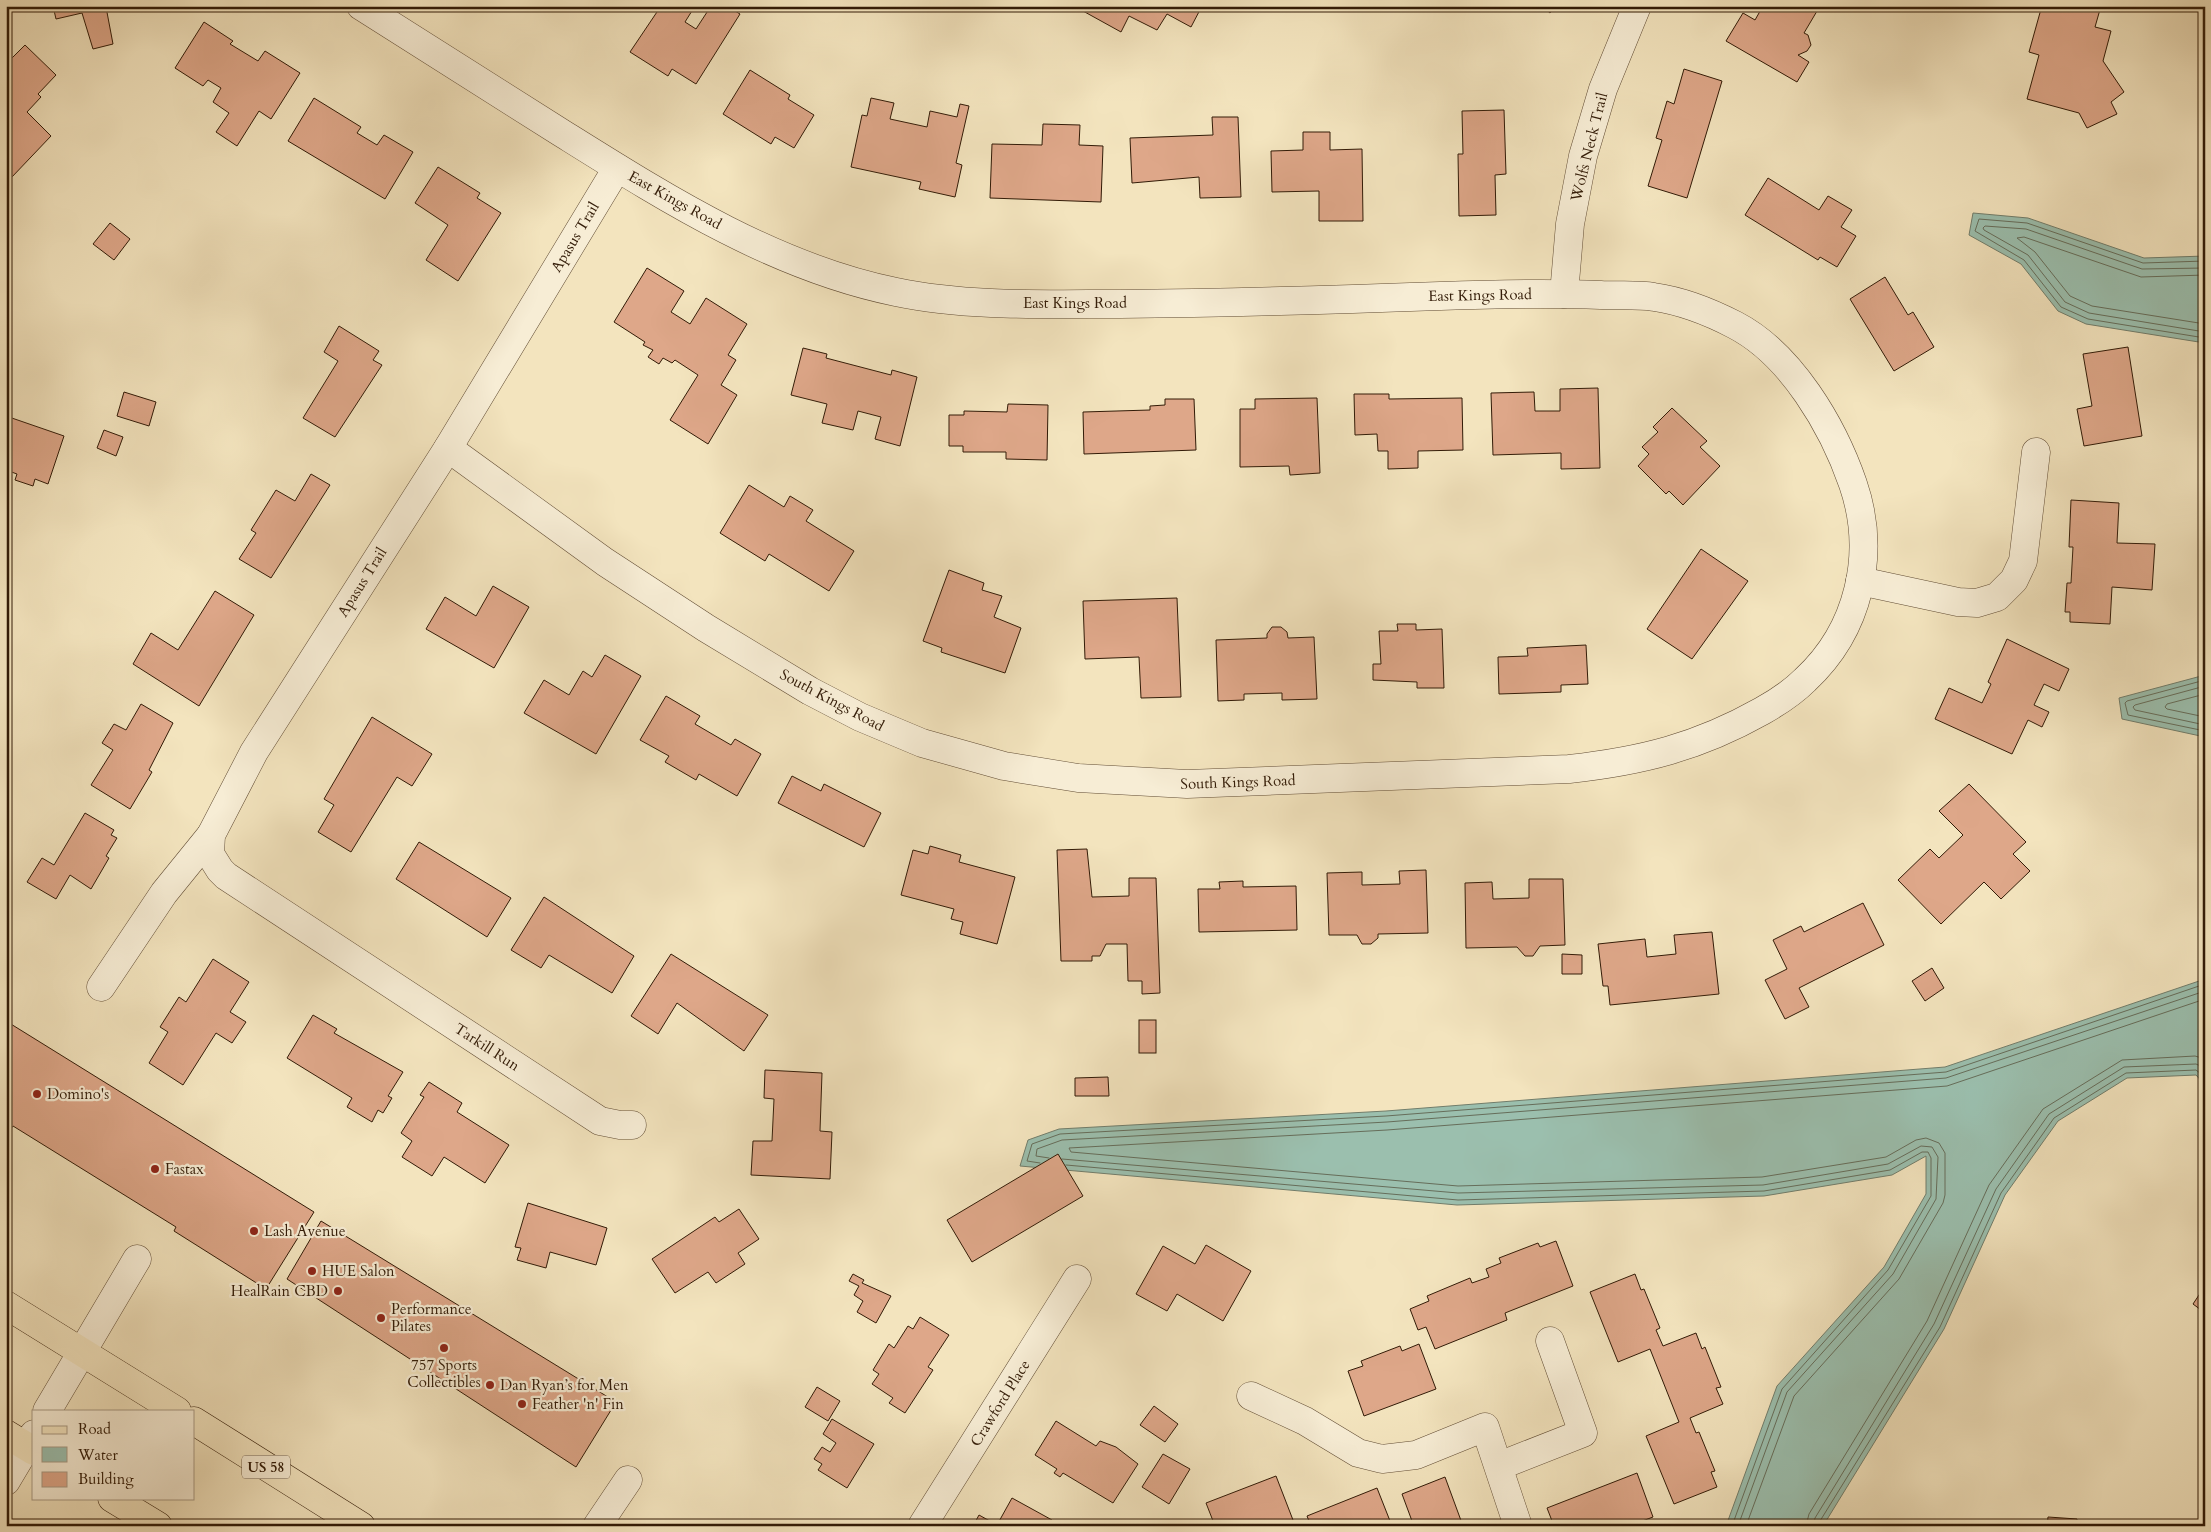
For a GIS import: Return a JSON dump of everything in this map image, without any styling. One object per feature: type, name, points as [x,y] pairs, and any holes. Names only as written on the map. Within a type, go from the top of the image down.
[{"type":"main road","points":[[6,1305],[175,1410]]},
{"type":"main road","name":"US 58","points":[[195,1423],[360,1526]]},
{"type":"main road","points":[[115,1500],[158,1526]]},
{"type":"street","name":"East Kings Road","points":[[361,6],[617,168],[684,207],[760,246],[834,276],[895,292],[946,300],[1052,304],[1238,303],[1494,294],[1654,297],[1697,308],[1737,326],[1759,340],[1793,375],[1821,414]]},
{"type":"street","name":"Wolfs Neck Trail","points":[[1564,294],[1570,224],[1583,156],[1603,89],[1637,6]]},
{"type":"street","name":"Apasus Trail","points":[[101,987],[164,893],[211,835],[254,752],[448,448],[617,168]]},
{"type":"street","name":"South Kings Road","points":[[448,448],[605,562],[730,642],[810,690],[860,717],[922,743],[1004,766],[1078,778],[1187,784],[1560,769],[1620,763],[1670,752],[1734,727],[1790,695],[1822,665],[1842,635],[1856,602],[1863,566],[1863,528],[1858,498],[1847,466],[1821,414]]},
{"type":"street","points":[[1860,581],[1958,602],[1977,603],[1997,597],[2014,580],[2022,561],[2036,452]]},
{"type":"street","name":"Tarkill Run","points":[[211,835],[210,854],[226,876],[600,1121],[620,1126],[632,1124]]},
{"type":"street","points":[[48,1410],[137,1260]]},
{"type":"street","name":"Crawford Place","points":[[922,1526],[1077,1280]]},
{"type":"street","points":[[1499,1466],[1583,1433],[1550,1341]]},
{"type":"street","points":[[1250,1396],[1305,1421],[1358,1453],[1382,1459],[1416,1455],[1486,1427],[1518,1526]]},
{"type":"street","points":[[6,1481],[25,1441]]},
{"type":"street","points":[[597,1526],[628,1480]]},
{"type":"water","points":[[1973,213],[2028,218],[2144,258],[2205,256],[2205,343],[2086,324],[2058,311],[2021,264],[1969,235]]},
{"type":"water","points":[[2205,675],[2205,737],[2122,719],[2119,698]]},
{"type":"water","points":[[2205,979],[2205,1085],[2196,1075],[2127,1078],[2058,1121],[2005,1195],[1944,1329],[1823,1526],[1726,1526],[1777,1386],[1884,1267],[1926,1194],[1926,1156],[1892,1175],[1764,1196],[1457,1205],[1020,1166],[1028,1140],[1059,1129],[1386,1111],[1945,1067]]},
{"type":"building","points":[[53,6],[107,6],[113,44],[93,49],[82,13],[56,19]]},
{"type":"building","points":[[661,6],[695,6],[685,22],[696,29],[711,6],[713,9],[715,6],[727,6],[740,14],[696,84],[672,69],[668,76],[630,52]]},
{"type":"building","points":[[1086,6],[1202,6],[1191,27],[1167,14],[1157,30],[1129,16],[1121,32],[1083,11]]},
{"type":"building","points":[[1542,6],[1556,6],[1550,13]]},
{"type":"building","points":[[1763,6],[1820,6],[1804,33],[1808,35],[1811,45],[1807,51],[1798,55],[1809,62],[1797,82],[1726,41],[1743,13],[1755,20]]},
{"type":"building","points":[[2052,6],[2101,6],[2095,27],[2111,31],[2103,61],[2124,92],[2111,102],[2117,114],[2087,128],[2079,113],[2027,99],[2039,55],[2029,52],[2041,9],[2050,11]]},
{"type":"building","points":[[204,22],[233,41],[230,44],[258,61],[265,51],[300,73],[271,119],[259,111],[237,146],[216,132],[229,113],[213,102],[221,88],[208,80],[203,86],[175,68]]},
{"type":"building","points":[[25,45],[56,75],[38,94],[41,97],[27,112],[51,136],[11,178],[6,173],[6,64]]},
{"type":"building","points":[[1684,69],[1722,81],[1687,198],[1648,186],[1662,140],[1656,138],[1667,101],[1674,104]]},
{"type":"building","points":[[750,70],[790,95],[788,99],[814,115],[794,148],[775,137],[771,144],[723,114]]},
{"type":"building","points":[[314,98],[361,127],[357,133],[377,145],[384,135],[413,152],[385,199],[288,141]]},
{"type":"building","points":[[871,98],[894,103],[890,119],[927,127],[930,111],[957,117],[960,104],[969,106],[956,163],[962,165],[955,197],[919,189],[921,182],[851,167],[862,115],[867,116]]},
{"type":"building","points":[[1504,110],[1506,174],[1495,175],[1496,215],[1459,216],[1458,154],[1463,154],[1462,111]]},
{"type":"building","points":[[1212,117],[1238,117],[1241,197],[1200,198],[1199,177],[1132,183],[1130,138],[1213,135]]},
{"type":"building","points":[[1043,124],[1080,125],[1079,145],[1103,146],[1101,202],[990,198],[992,144],[1042,145]]},
{"type":"building","points":[[1303,132],[1330,132],[1330,150],[1362,149],[1363,221],[1319,221],[1319,191],[1272,192],[1271,151],[1303,150]]},
{"type":"building","points":[[438,167],[480,193],[477,198],[501,213],[458,281],[426,260],[448,225],[415,203]]},
{"type":"building","points":[[1768,178],[1819,210],[1828,196],[1852,210],[1841,227],[1856,236],[1837,267],[1820,257],[1818,260],[1745,215]]},
{"type":"building","points":[[110,223],[130,239],[114,260],[93,244]]},
{"type":"building","points":[[647,268],[684,291],[671,312],[690,324],[706,298],[747,324],[728,355],[736,360],[721,385],[737,395],[708,444],[670,420],[698,375],[675,360],[672,363],[663,358],[659,364],[648,357],[653,350],[643,345],[645,342],[614,322]]},
{"type":"building","points":[[1885,277],[1908,315],[1913,312],[1934,347],[1894,371],[1850,299]]},
{"type":"building","points":[[339,326],[379,351],[373,360],[382,365],[335,437],[303,418],[338,361],[324,352]]},
{"type":"building","points":[[2128,347],[2142,436],[2084,446],[2077,409],[2092,406],[2083,354]]},
{"type":"building","points":[[803,348],[827,354],[826,358],[891,375],[892,370],[917,377],[900,446],[875,439],[881,417],[858,411],[853,430],[822,423],[827,404],[791,395]]},
{"type":"building","points":[[1598,388],[1600,468],[1561,469],[1561,453],[1493,455],[1491,393],[1534,392],[1535,411],[1560,411],[1560,389]]},
{"type":"building","points":[[124,392],[156,402],[149,426],[117,416]]},
{"type":"building","points":[[1354,394],[1389,394],[1389,399],[1462,398],[1463,450],[1418,451],[1418,468],[1388,469],[1388,451],[1378,451],[1377,434],[1355,435]]},
{"type":"building","points":[[1317,398],[1320,473],[1290,475],[1289,466],[1240,467],[1240,409],[1255,409],[1255,399]]},
{"type":"building","points":[[1165,399],[1194,399],[1196,450],[1084,454],[1083,412],[1150,410],[1150,406],[1165,405]]},
{"type":"building","points":[[1008,404],[1048,405],[1047,460],[1006,459],[1006,452],[963,452],[963,446],[949,446],[949,415],[964,415],[964,411],[1007,412]]},
{"type":"building","points":[[1672,408],[1707,441],[1700,447],[1720,466],[1683,505],[1669,491],[1666,494],[1638,466],[1649,454],[1642,447],[1658,432],[1653,427]]},
{"type":"building","points":[[6,416],[64,436],[48,484],[35,479],[33,486],[15,480],[17,474],[6,470]]},
{"type":"building","points":[[104,430],[123,437],[116,456],[97,448]]},
{"type":"building","points":[[311,474],[330,485],[271,578],[239,559],[256,533],[251,530],[276,490],[295,501]]},
{"type":"building","points":[[749,485],[784,507],[790,496],[813,510],[806,521],[854,551],[829,591],[769,554],[765,561],[720,533]]},
{"type":"building","points":[[2071,500],[2119,503],[2117,543],[2155,544],[2152,590],[2112,587],[2110,624],[2070,622],[2070,612],[2065,612],[2067,583],[2071,583],[2073,547],[2069,547]]},
{"type":"building","points":[[1701,549],[1748,581],[1692,659],[1647,629]]},
{"type":"building","points":[[949,570],[984,583],[982,590],[1002,596],[994,617],[1021,628],[1005,673],[941,652],[942,648],[923,641]]},
{"type":"building","points":[[493,586],[529,607],[494,668],[426,629],[445,597],[476,616]]},
{"type":"building","points":[[215,591],[254,615],[199,706],[133,664],[151,633],[178,650]]},
{"type":"building","points":[[1177,598],[1181,697],[1141,698],[1139,657],[1085,659],[1083,601]]},
{"type":"building","points":[[1397,624],[1416,624],[1416,630],[1442,629],[1444,688],[1417,688],[1417,682],[1373,680],[1373,664],[1381,664],[1379,631],[1398,631]]},
{"type":"building","points":[[1272,627],[1281,627],[1287,632],[1288,638],[1314,637],[1317,699],[1282,700],[1282,693],[1244,694],[1244,700],[1218,701],[1216,640],[1267,638],[1267,634]]},
{"type":"building","points":[[2007,639],[2069,669],[2059,691],[2044,684],[2034,705],[2049,712],[2042,727],[2028,720],[2012,754],[1935,719],[1949,688],[1982,703],[1991,684],[1988,682]]},
{"type":"building","points":[[1586,645],[1588,684],[1561,685],[1561,692],[1499,694],[1498,657],[1528,656],[1527,648]]},
{"type":"building","points":[[605,655],[641,676],[596,754],[524,713],[544,680],[569,695],[583,671],[592,677]]},
{"type":"building","points":[[666,696],[700,716],[695,724],[731,745],[735,739],[761,754],[737,796],[699,774],[696,780],[665,762],[669,756],[640,740]]},
{"type":"building","points":[[141,704],[173,723],[149,770],[152,772],[130,809],[91,785],[113,750],[102,743],[114,724],[126,730]]},
{"type":"building","points":[[372,717],[432,754],[412,786],[397,777],[351,852],[318,832],[334,805],[324,799]]},
{"type":"building","points":[[792,776],[821,791],[824,784],[881,813],[864,847],[778,803]]},
{"type":"building","points":[[1969,784],[2026,842],[2013,854],[2030,871],[2001,899],[1984,882],[1941,924],[1898,880],[1930,849],[1939,858],[1963,835],[1939,811]]},
{"type":"building","points":[[85,813],[114,830],[111,835],[117,838],[106,856],[109,858],[91,889],[70,875],[56,899],[27,882],[42,858],[54,865]]},
{"type":"building","points":[[419,842],[511,898],[487,937],[396,879]]},
{"type":"building","points":[[930,846],[961,855],[959,862],[1015,877],[997,944],[960,934],[963,922],[951,919],[954,909],[901,895],[913,850],[928,854]]},
{"type":"building","points":[[1087,849],[1092,897],[1129,896],[1129,878],[1156,878],[1160,993],[1142,994],[1142,981],[1128,981],[1127,944],[1106,944],[1100,956],[1092,956],[1092,961],[1061,961],[1057,850]]},
{"type":"building","points":[[1426,870],[1428,933],[1378,934],[1378,938],[1371,944],[1362,944],[1357,935],[1329,935],[1327,873],[1362,872],[1362,885],[1400,884],[1399,871]]},
{"type":"building","points":[[1529,879],[1563,879],[1565,945],[1540,946],[1533,956],[1525,956],[1517,947],[1466,948],[1465,883],[1492,882],[1493,899],[1529,898]]},
{"type":"building","points":[[1243,881],[1243,887],[1296,886],[1297,930],[1199,932],[1198,889],[1220,889],[1219,882]]},
{"type":"building","points":[[544,897],[634,956],[612,993],[549,955],[541,968],[511,950]]},
{"type":"building","points":[[1863,903],[1884,945],[1799,988],[1809,1007],[1785,1019],[1765,980],[1787,969],[1773,940],[1801,926],[1804,932]]},
{"type":"building","points":[[1712,932],[1719,994],[1610,1005],[1608,986],[1603,986],[1598,944],[1645,939],[1647,957],[1676,954],[1674,935]]},
{"type":"building","points":[[671,954],[768,1015],[744,1051],[677,1003],[658,1034],[631,1016]]},
{"type":"building","points":[[1562,954],[1582,955],[1582,974],[1562,974]]},
{"type":"building","points":[[213,959],[249,982],[230,1012],[246,1022],[232,1043],[216,1033],[183,1085],[149,1063],[168,1032],[160,1027],[179,997],[186,1002]]},
{"type":"building","points":[[1932,968],[1944,988],[1925,1001],[1912,981]]},
{"type":"building","points":[[313,1015],[337,1029],[334,1033],[403,1072],[388,1096],[392,1098],[383,1113],[378,1110],[372,1122],[347,1107],[352,1098],[287,1058]]},
{"type":"building","points":[[1139,1020],[1156,1020],[1156,1053],[1139,1053]]},
{"type":"building","points":[[6,1021],[314,1212],[266,1289],[174,1231],[176,1227],[13,1126],[10,1130],[6,1127]]},
{"type":"building","points":[[765,1070],[822,1073],[820,1131],[832,1132],[830,1179],[751,1175],[753,1141],[772,1141],[774,1099],[764,1098]]},
{"type":"building","points":[[1108,1077],[1109,1096],[1075,1096],[1075,1078]]},
{"type":"building","points":[[429,1082],[462,1103],[457,1112],[509,1145],[485,1183],[444,1157],[432,1176],[402,1157],[412,1141],[401,1133],[424,1097],[420,1095]]},
{"type":"building","points":[[1058,1154],[1083,1196],[972,1262],[947,1220]]},
{"type":"building","points":[[528,1203],[607,1228],[596,1265],[550,1252],[546,1268],[517,1260],[521,1248],[515,1247]]},
{"type":"building","points":[[739,1209],[759,1239],[738,1253],[745,1264],[716,1283],[708,1272],[675,1293],[652,1259],[715,1217],[719,1222]]},
{"type":"building","points":[[321,1221],[616,1402],[576,1467],[287,1279]]},
{"type":"building","points":[[1556,1241],[1573,1286],[1505,1313],[1507,1320],[1435,1349],[1426,1327],[1418,1330],[1410,1309],[1429,1301],[1427,1296],[1470,1278],[1472,1283],[1489,1277],[1486,1269],[1501,1263],[1499,1258],[1538,1243],[1540,1247]]},
{"type":"building","points":[[1206,1245],[1251,1271],[1223,1321],[1177,1294],[1167,1311],[1136,1294],[1163,1246],[1195,1264]]},
{"type":"building","points":[[853,1274],[864,1280],[862,1283],[891,1296],[876,1323],[857,1312],[863,1301],[854,1295],[859,1286],[849,1281]]},
{"type":"building","points":[[1635,1274],[1641,1290],[1644,1289],[1660,1328],[1656,1330],[1663,1346],[1696,1333],[1702,1349],[1705,1347],[1721,1387],[1716,1388],[1723,1404],[1690,1418],[1696,1433],[1699,1432],[1715,1471],[1711,1472],[1717,1487],[1674,1504],[1646,1436],[1679,1422],[1650,1349],[1618,1362],[1590,1292]]},
{"type":"building","points":[[2205,1286],[2205,1313],[2193,1304]]},
{"type":"building","points":[[920,1317],[949,1335],[928,1367],[933,1370],[905,1413],[889,1403],[893,1398],[872,1384],[879,1374],[873,1370],[889,1344],[894,1348],[908,1326],[913,1329]]},
{"type":"building","points":[[1419,1344],[1436,1389],[1364,1416],[1348,1371],[1363,1366],[1361,1361],[1400,1346],[1402,1351]]},
{"type":"building","points":[[817,1387],[840,1401],[828,1421],[805,1407]]},
{"type":"building","points":[[1154,1406],[1178,1424],[1165,1442],[1140,1425]]},
{"type":"building","points":[[832,1419],[874,1444],[847,1488],[818,1470],[822,1464],[814,1459],[822,1447],[830,1452],[836,1443],[823,1434]]},
{"type":"building","points":[[1056,1421],[1096,1446],[1100,1441],[1116,1447],[1138,1464],[1113,1503],[1063,1473],[1060,1477],[1054,1473],[1057,1469],[1035,1455]]},
{"type":"building","points":[[1163,1454],[1190,1469],[1169,1504],[1142,1487]]},
{"type":"building","points":[[1637,1473],[1653,1517],[1629,1526],[1554,1526],[1547,1508]]},
{"type":"building","points":[[1276,1476],[1293,1520],[1279,1526],[1215,1526],[1206,1503]]},
{"type":"building","points":[[1445,1477],[1463,1526],[1405,1526],[1405,1524],[1412,1521],[1402,1494]]},
{"type":"building","points":[[1377,1488],[1392,1526],[1311,1526],[1307,1516]]},
{"type":"building","points":[[1012,1498],[1052,1520],[1049,1526],[973,1526],[979,1515],[997,1525]]},
{"type":"building","points":[[2048,1517],[2077,1519],[2077,1526],[2047,1526]]},
{"type":"place","name":"Domino's","points":[[37,1094]]},
{"type":"place","name":"Fastax","points":[[155,1169]]},
{"type":"place","name":"Lash Avenue","points":[[254,1231]]},
{"type":"place","name":"HUE Salon","points":[[312,1271]]},
{"type":"place","name":"HealRain CBD","points":[[338,1291]]},
{"type":"place","name":"Performance Pilates","points":[[381,1318]]},
{"type":"place","name":"757 Sports Collectibles","points":[[444,1348]]},
{"type":"place","name":"Dan Ryan’s for Men","points":[[490,1385]]},
{"type":"place","name":"Feather 'n' Fin","points":[[522,1404]]}]
